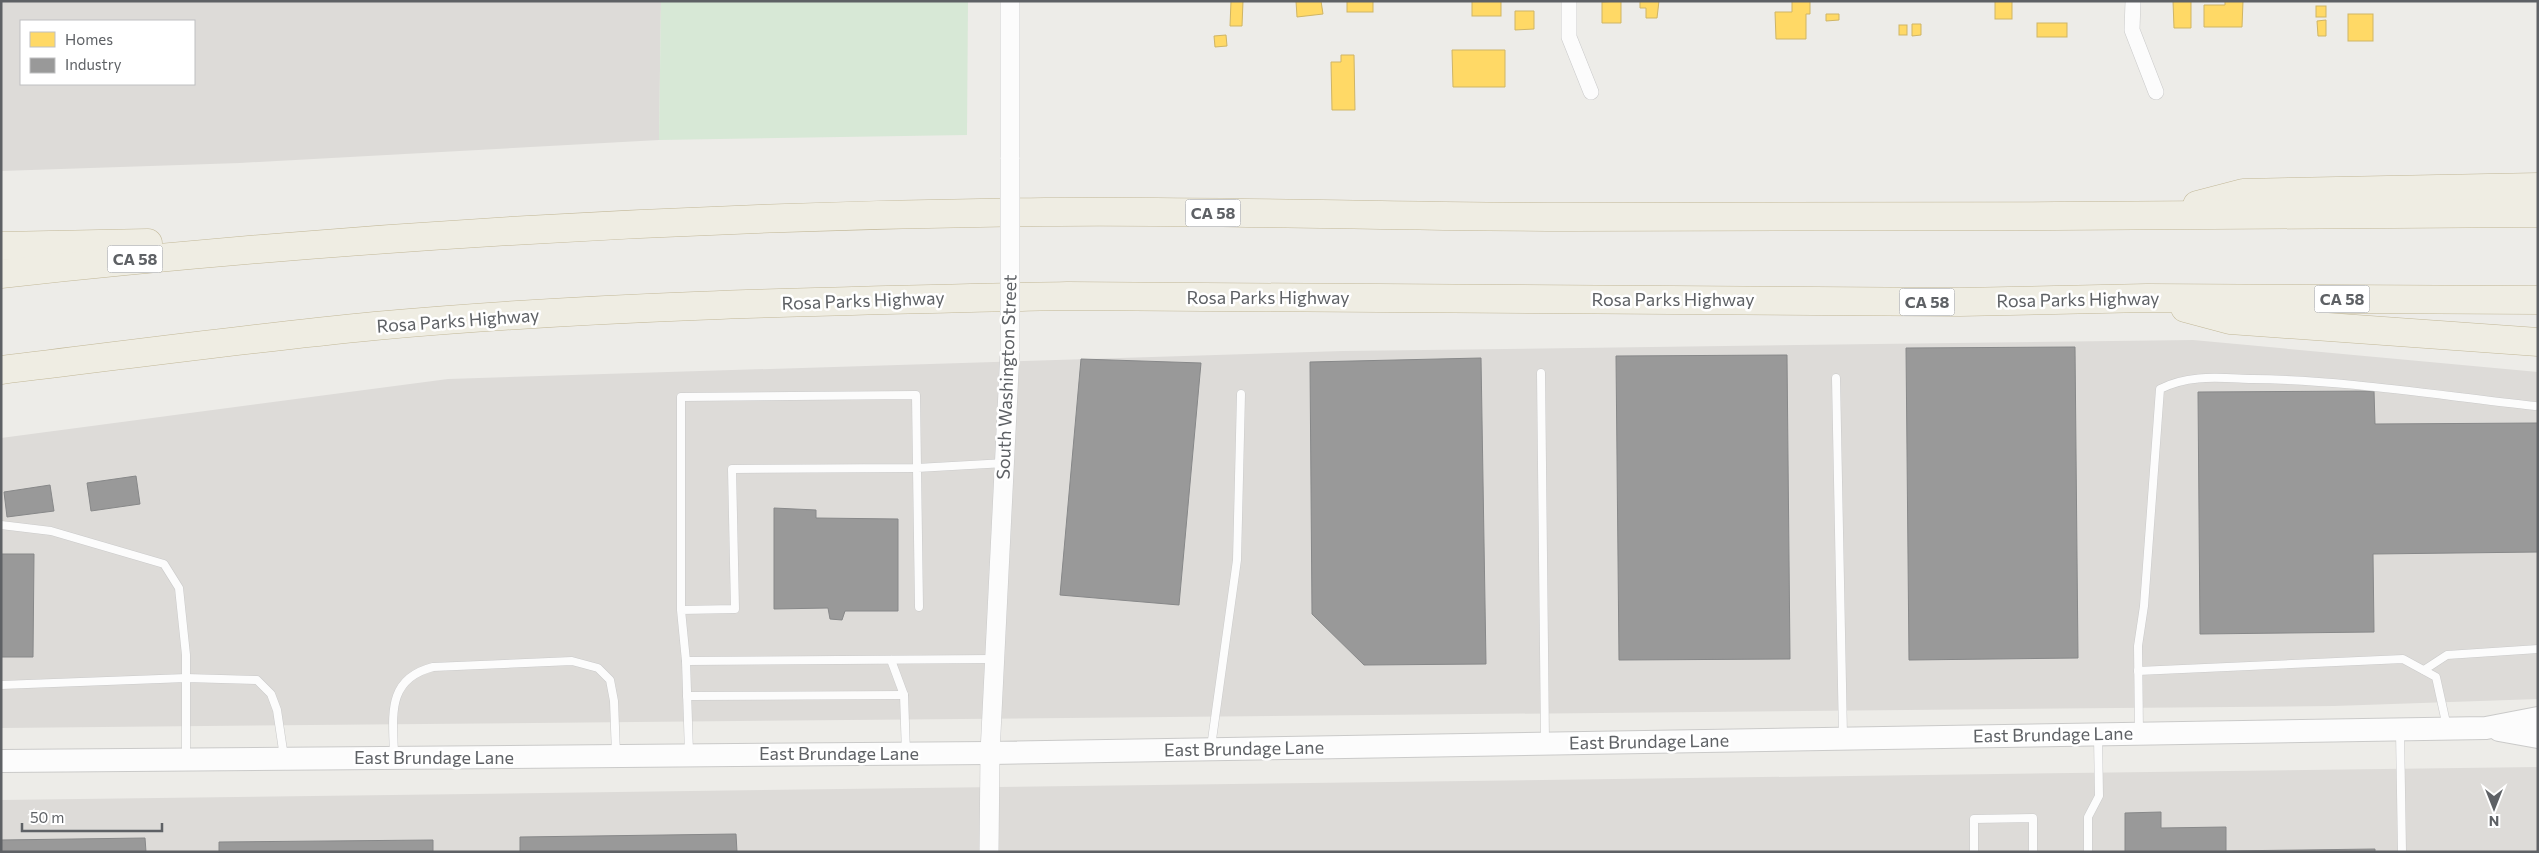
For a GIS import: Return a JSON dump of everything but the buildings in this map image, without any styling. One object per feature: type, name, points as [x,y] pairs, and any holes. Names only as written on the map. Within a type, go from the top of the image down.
[{"type":"highway","points":[[2157,216],[2243,193],[2538,187]]},
{"type":"highway","name":"CA 58","points":[[1,274],[270,247],[519,228],[778,217],[1041,212],[1564,217],[2538,213]]},
{"type":"highway","points":[[1,246],[129,242],[270,247]]},
{"type":"highway","name":"Rosa Parks Highway","points":[[1,370],[375,326],[551,314],[771,304],[1067,296],[1960,302],[2147,298],[2538,300]]},
{"type":"highway","points":[[2147,298],[2230,320],[2538,342]]},
{"type":"main road","name":"East Brundage Lane","points":[[1,761],[990,753],[2447,729],[2486,728],[2538,718]]},
{"type":"main road","name":"East Brundage Lane","points":[[2486,728],[2538,737]]},
{"type":"street","name":"South Washington Street","points":[[990,852],[990,753],[1010,351],[1010,1]]},
{"type":"street","points":[[1570,1],[1569,37],[1591,92]]},
{"type":"street","points":[[2133,1],[2132,30],[2156,92]]},
{"type":"lane","points":[[1541,373],[1545,744]]},
{"type":"lane","points":[[2139,733],[2138,646],[2144,606],[2160,389],[2174,382],[2202,377],[2305,380],[2535,406]]},
{"type":"lane","points":[[1836,378],[1843,738]]},
{"type":"lane","points":[[1211,749],[1237,560],[1241,394]]},
{"type":"lane","points":[[689,756],[686,661],[681,610],[681,398],[916,395],[919,607]]},
{"type":"lane","points":[[681,610],[735,609],[732,469],[917,468],[1005,463]]},
{"type":"lane","points":[[1,525],[51,531],[164,564],[179,588],[186,655],[186,760]]},
{"type":"lane","points":[[2424,670],[2447,655],[2538,649]]},
{"type":"lane","points":[[2138,671],[2403,658],[2436,678],[2447,729]]},
{"type":"lane","points":[[686,661],[995,659]]},
{"type":"lane","points":[[891,660],[904,694],[906,754]]},
{"type":"lane","points":[[394,758],[393,720],[396,699],[404,681],[416,671],[433,667],[572,661],[598,668],[610,680],[614,701],[616,756]]},
{"type":"lane","points":[[1,685],[186,678],[256,680],[271,694],[277,710],[284,759]]},
{"type":"lane","points":[[687,696],[904,694]]},
{"type":"lane","points":[[2400,729],[2402,852]]},
{"type":"lane","points":[[2088,852],[2088,817],[2099,796],[2098,734]]},
{"type":"lane","points":[[1974,852],[1974,818],[2033,818],[2033,852]]},
{"type":"shaded area","points":[[1,1],[661,1],[659,140],[240,163],[1,171]]},
{"type":"shaded area","points":[[2193,340],[2538,372],[2538,699],[2334,706],[1,728],[1,438],[448,379],[1343,351]]},
{"type":"shaded area","points":[[2538,767],[2538,852],[1,852],[1,800]]},
{"type":"green space","points":[[661,1],[968,1],[967,135],[659,140]]}]
